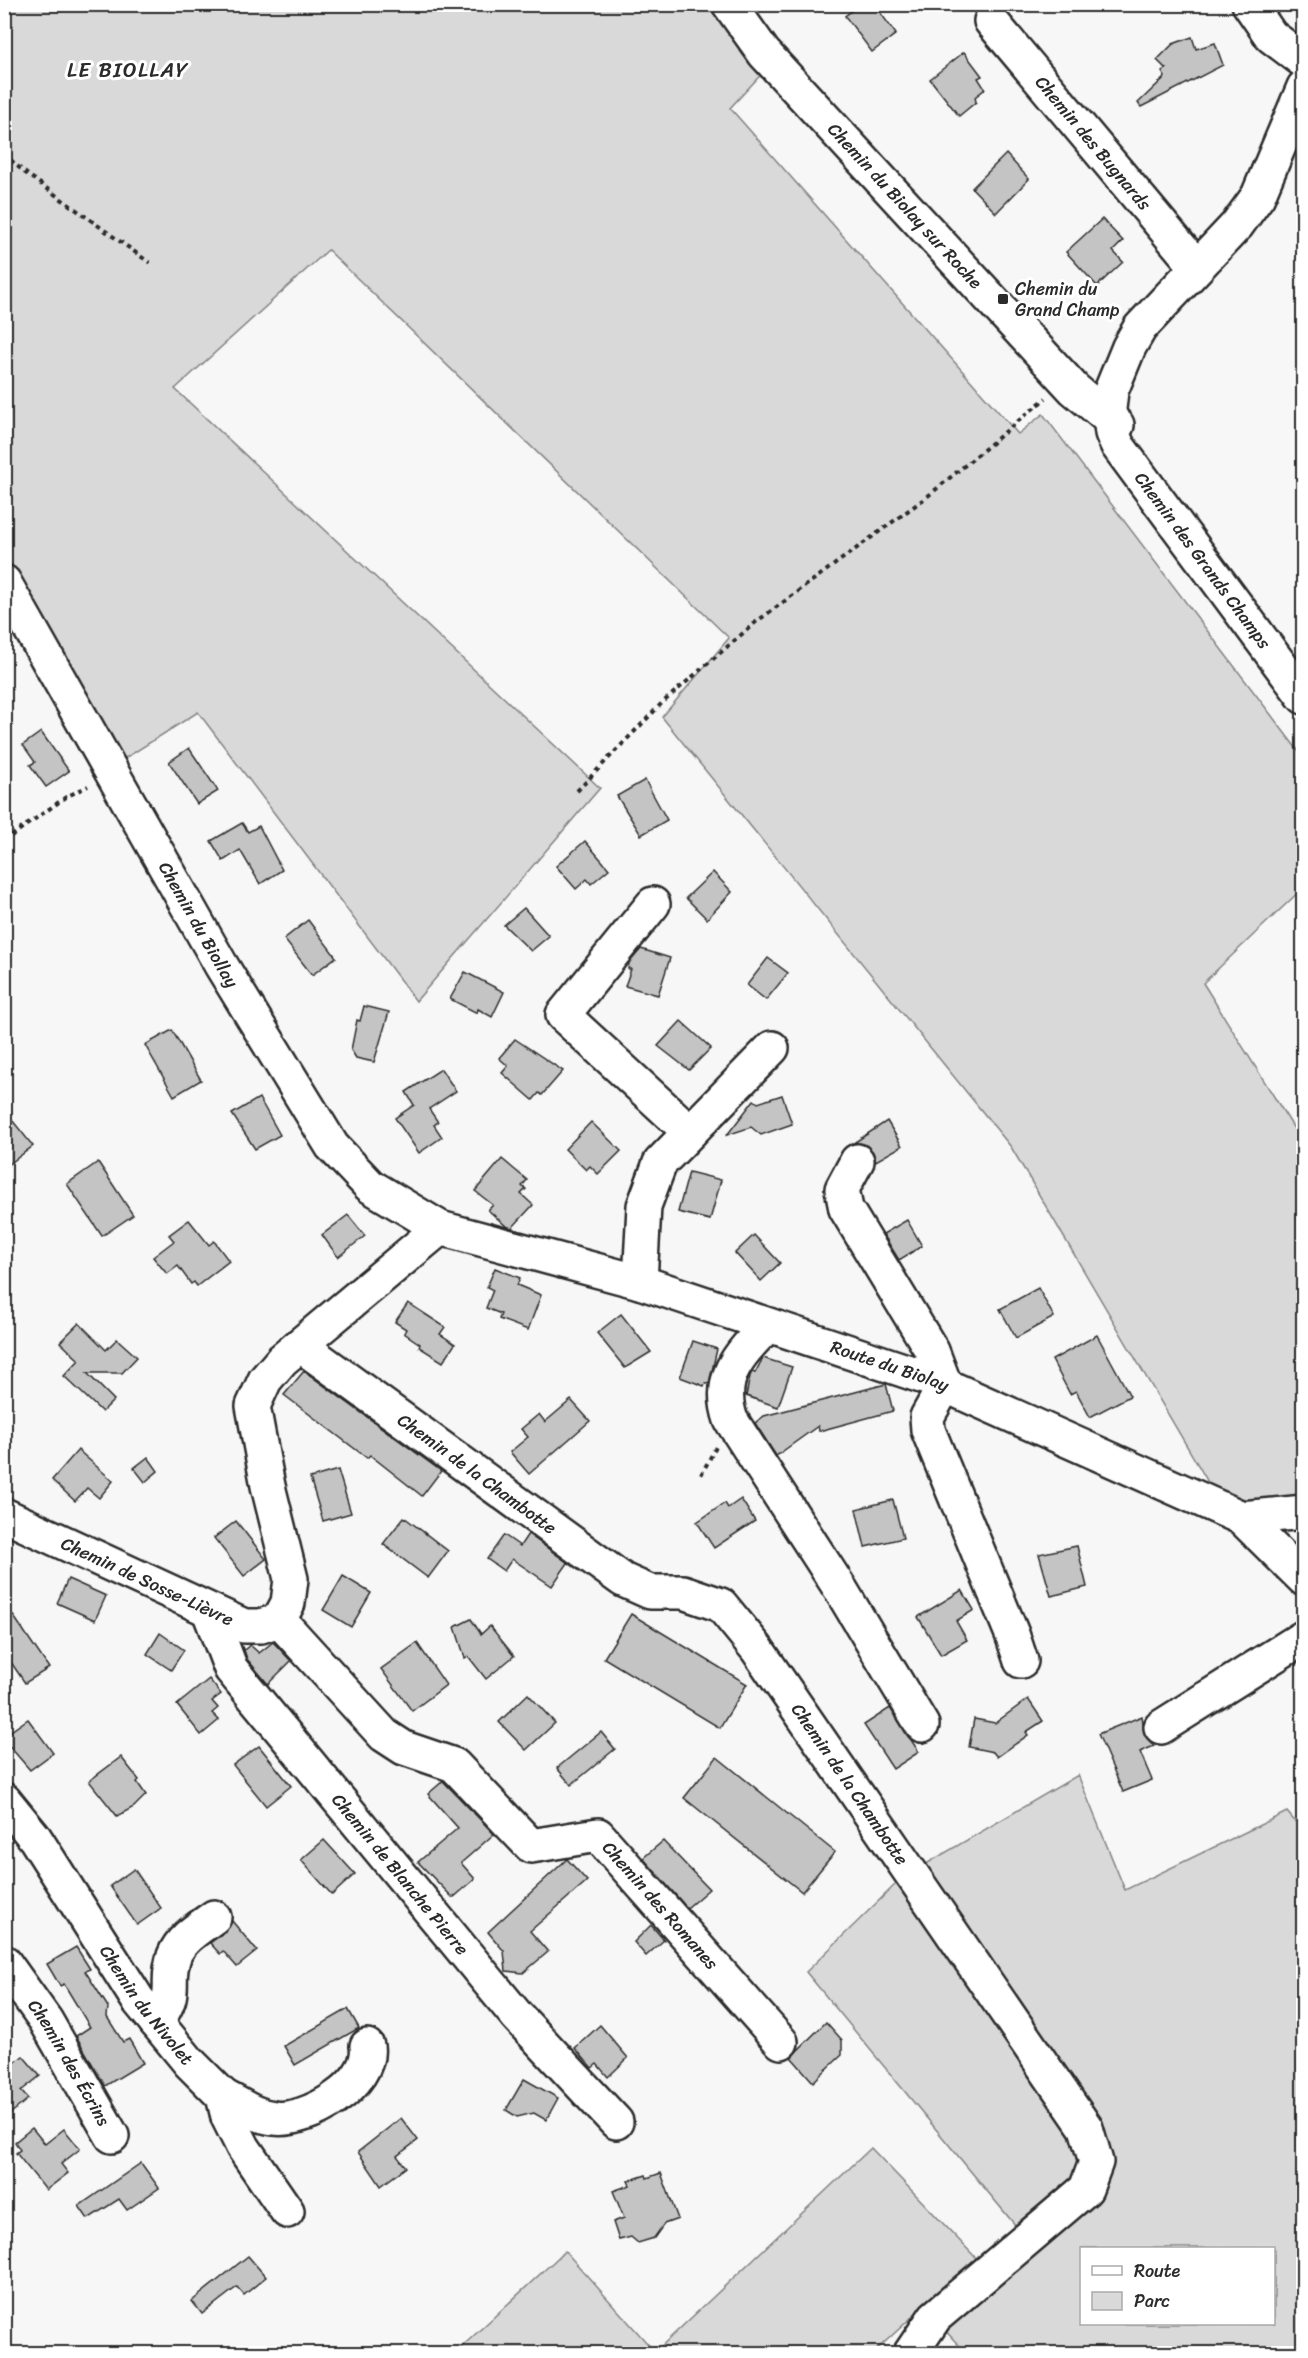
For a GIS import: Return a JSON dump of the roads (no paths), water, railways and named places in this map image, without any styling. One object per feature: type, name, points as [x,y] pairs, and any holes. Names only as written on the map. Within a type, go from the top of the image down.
[{"type":"street","name":"Chemin du Biolay sur Roche","points":[[729,4],[764,52],[1071,385],[1115,424]]},
{"type":"street","points":[[1249,4],[1271,36],[1304,62]]},
{"type":"street","name":"Chemin des Bugnards","points":[[991,21],[1196,266]]},
{"type":"street","points":[[1115,424],[1111,391],[1140,328],[1237,225],[1258,196],[1304,87]]},
{"type":"street","name":"Chemin des Grands Champs","points":[[1115,424],[1304,697]]},
{"type":"street","name":"Chemin du Biollay","points":[[4,582],[221,965],[332,1146],[370,1186],[441,1228]]},
{"type":"street","points":[[653,904],[563,1015],[690,1132]]},
{"type":"street","points":[[640,1282],[644,1206],[660,1163],[772,1048]]},
{"type":"street","points":[[857,1161],[842,1189],[846,1209],[932,1351],[945,1385],[927,1417],[928,1430],[1009,1626],[1021,1661]]},
{"type":"street","points":[[279,1620],[288,1603],[291,1579],[268,1486],[253,1406],[265,1380],[282,1359],[441,1228]]},
{"type":"street","name":"Route du Biolay","points":[[441,1228],[640,1282],[945,1385],[1242,1518],[1304,1579]]},
{"type":"street","points":[[768,1324],[741,1353],[731,1371],[724,1390],[731,1420],[841,1590],[922,1725]]},
{"type":"street","name":"Chemin de la Chambotte","points":[[300,1345],[623,1580],[650,1592],[683,1592],[721,1605],[757,1649],[1086,2128],[1096,2162],[1086,2189],[935,2317],[910,2354]]},
{"type":"street","points":[[1242,1518],[1304,1512]]},
{"type":"street","name":"Chemin de Sosse-Lièvre","points":[[4,1515],[244,1626],[261,1626],[279,1620]]},
{"type":"street","name":"Chemin de Blanche Pierre","points":[[208,1611],[231,1669],[517,2016],[616,2122]]},
{"type":"street","name":"Chemin des Romanes","points":[[279,1620],[384,1735],[404,1748],[454,1765],[531,1846],[598,1835],[781,2042]]},
{"type":"street","points":[[1161,1727],[1304,1638]]},
{"type":"street","name":"Chemin du Nivolet","points":[[4,1800],[35,1838],[120,1973],[156,2022],[189,2062],[223,2096],[228,2118],[243,2147],[287,2211]]},
{"type":"street","points":[[156,2022],[168,2006],[171,1996],[174,1955],[190,1934],[214,1917]]},
{"type":"street","name":"Chemin des Écrins","points":[[4,1962],[46,2021],[112,2136]]},
{"type":"street","points":[[223,2096],[263,2116],[276,2119],[306,2114],[341,2093],[356,2080],[365,2067],[367,2046]]},
{"type":"place","name":"Chemin du Grand Champ","points":[[1003,299]]},
{"type":"district","name":"LE BIOLLAY","points":[[128,70]]}]
